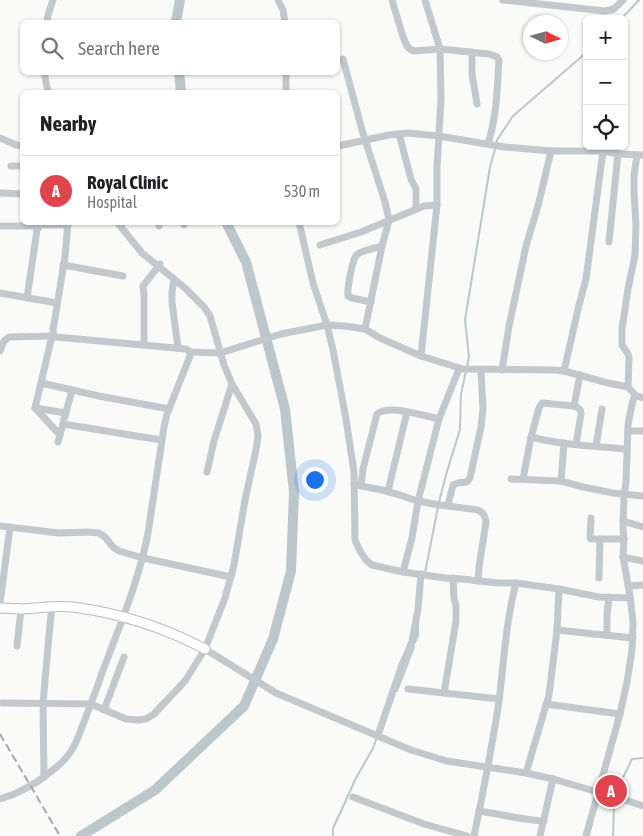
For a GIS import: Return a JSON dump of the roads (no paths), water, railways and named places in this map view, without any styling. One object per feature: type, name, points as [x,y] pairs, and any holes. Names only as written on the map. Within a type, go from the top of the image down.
[{"type":"main road","points":[[0,608],[73,607],[123,617],[156,627],[204,649]]},
{"type":"street","points":[[47,20],[53,0]]},
{"type":"street","points":[[278,0],[283,10],[285,20]]},
{"type":"street","points":[[392,0],[403,37],[410,49],[414,51],[472,52],[497,57],[497,107],[490,145]]},
{"type":"street","points":[[421,356],[438,205],[437,167],[441,100],[440,50],[425,0]]},
{"type":"street","points":[[503,0],[605,11],[614,9],[623,0]]},
{"type":"street","points":[[472,52],[472,74],[477,104]]},
{"type":"street","points":[[343,59],[389,220],[365,329]]},
{"type":"street","points":[[45,75],[48,90]]},
{"type":"street","points":[[286,75],[286,90]]},
{"type":"street","points":[[340,146],[408,133],[439,136],[504,147],[551,151],[583,150]]},
{"type":"street","points":[[399,134],[411,179],[416,190],[416,209]]},
{"type":"street","points":[[0,138],[20,146]]},
{"type":"street","points":[[564,371],[586,279],[607,150]]},
{"type":"street","points":[[609,150],[618,154],[640,155],[634,176],[635,255],[622,329],[622,345],[629,358],[628,387]]},
{"type":"street","points":[[502,370],[524,255],[551,151]]},
{"type":"street","points":[[610,242],[618,154]]},
{"type":"street","points":[[11,166],[20,166]]},
{"type":"street","points":[[0,194],[20,194]]},
{"type":"street","points":[[320,245],[361,232],[424,206],[438,205]]},
{"type":"street","points":[[0,226],[42,225]]},
{"type":"street","points":[[35,408],[53,336],[68,225]]},
{"type":"street","points":[[2,703],[91,704],[126,718],[146,719],[154,714],[185,681],[204,649],[225,598],[234,565],[258,436],[256,424],[232,384],[220,353],[210,316],[204,307],[159,265],[142,253],[119,225]]},
{"type":"street","points":[[300,225],[327,325],[358,485]]},
{"type":"street","points":[[27,298],[39,226]]},
{"type":"street","points":[[371,302],[348,296],[353,262],[358,254],[382,246]]},
{"type":"street","points":[[63,265],[123,276]]},
{"type":"street","points":[[144,345],[143,286],[159,265]]},
{"type":"street","points":[[174,279],[172,302],[178,348]]},
{"type":"street","points":[[0,293],[57,303]]},
{"type":"street","points":[[0,352],[4,341],[9,337],[53,336],[178,348],[186,349],[190,352],[220,353],[310,327],[327,325],[345,326],[365,329],[380,338],[421,356],[461,369],[564,371],[628,387],[635,394],[643,398]]},
{"type":"street","points":[[0,799],[12,796],[31,786],[65,760],[72,751],[91,704],[143,558],[161,440],[169,410],[190,352]]},
{"type":"street","points":[[403,572],[412,538],[418,501],[439,419],[461,369]]},
{"type":"street","points":[[447,505],[453,485],[467,482],[470,478],[481,427],[483,408],[479,370]]},
{"type":"street","points":[[574,406],[580,375]]},
{"type":"street","points":[[41,383],[169,410]]},
{"type":"street","points":[[207,472],[214,441],[232,384]]},
{"type":"street","points":[[35,408],[59,438],[72,390]]},
{"type":"street","points":[[586,836],[620,714],[627,682],[633,638],[630,598],[623,557],[623,521],[628,431],[630,411],[635,394]]},
{"type":"street","points":[[523,479],[531,437],[542,403],[574,406],[581,410],[576,444]]},
{"type":"street","points":[[35,408],[66,413]]},
{"type":"street","points":[[596,446],[602,409]]},
{"type":"street","points":[[439,419],[407,412],[384,410],[377,414],[364,469],[358,485],[355,540],[366,560],[372,565],[403,572],[498,583],[516,583],[585,595],[630,598]]},
{"type":"street","points":[[388,491],[407,412]]},
{"type":"street","points":[[63,424],[161,440]]},
{"type":"street","points":[[628,431],[643,432]]},
{"type":"street","points":[[531,437],[546,441],[627,448]]},
{"type":"street","points":[[561,481],[564,443]]},
{"type":"street","points":[[511,479],[561,481],[613,493],[643,496]]},
{"type":"street","points":[[358,485],[388,491],[418,501],[482,512],[486,522],[478,581]]},
{"type":"street","points":[[591,518],[590,539],[624,538]]},
{"type":"street","points":[[623,521],[643,527]]},
{"type":"street","points":[[0,526],[59,533],[99,533],[120,551],[143,558],[230,577]]},
{"type":"street","points":[[0,602],[10,527]]},
{"type":"street","points":[[599,578],[600,539]]},
{"type":"street","points":[[623,557],[643,561]]},
{"type":"street","points":[[375,734],[412,642],[418,609],[420,574]]},
{"type":"street","points":[[444,693],[456,621],[453,578]]},
{"type":"street","points":[[474,836],[499,699],[506,632],[516,583]]},
{"type":"street","points":[[628,586],[643,585]]},
{"type":"street","points":[[526,773],[552,677],[559,589]]},
{"type":"street","points":[[607,635],[609,597]]},
{"type":"street","points":[[44,777],[43,704],[52,606]]},
{"type":"street","points":[[17,646],[21,609]]},
{"type":"street","points":[[557,630],[633,638]]},
{"type":"street","points":[[204,649],[276,693],[411,750],[447,761],[526,773],[552,779],[622,798],[643,806]]},
{"type":"street","points":[[104,710],[124,657]]},
{"type":"street","points":[[408,689],[499,699]]},
{"type":"street","points":[[546,704],[620,714]]},
{"type":"street","points":[[540,836],[552,779]]},
{"type":"street","points":[[353,797],[424,824],[467,836]]},
{"type":"street","points":[[479,812],[544,821]]},
{"type":"waterway","points":[[176,20],[180,0]]},
{"type":"waterway","points":[[625,15],[639,0]]},
{"type":"waterway","points":[[496,144],[513,116],[583,55]]},
{"type":"waterway","points":[[179,75],[181,90]]},
{"type":"waterway","points":[[439,502],[460,429],[461,394],[469,357],[465,320],[490,167],[495,149]]},
{"type":"waterway","points":[[81,836],[155,790],[244,706],[273,639],[291,571],[294,492],[285,409],[246,262],[228,225]]},
{"type":"waterway","points":[[425,573],[438,507]]},
{"type":"waterway","points":[[415,642],[418,635],[418,625]]},
{"type":"waterway","points":[[397,691],[414,647]]},
{"type":"waterway","points":[[333,836],[333,828],[377,737]]},
{"type":"waterway","points":[[616,794],[632,759],[643,758]]},
{"type":"waterway","points":[[613,836],[615,799]]},
{"type":"railway","points":[[0,734],[60,836]]},
{"type":"place","name":"Royal Clinic","points":[[611,791]]}]
